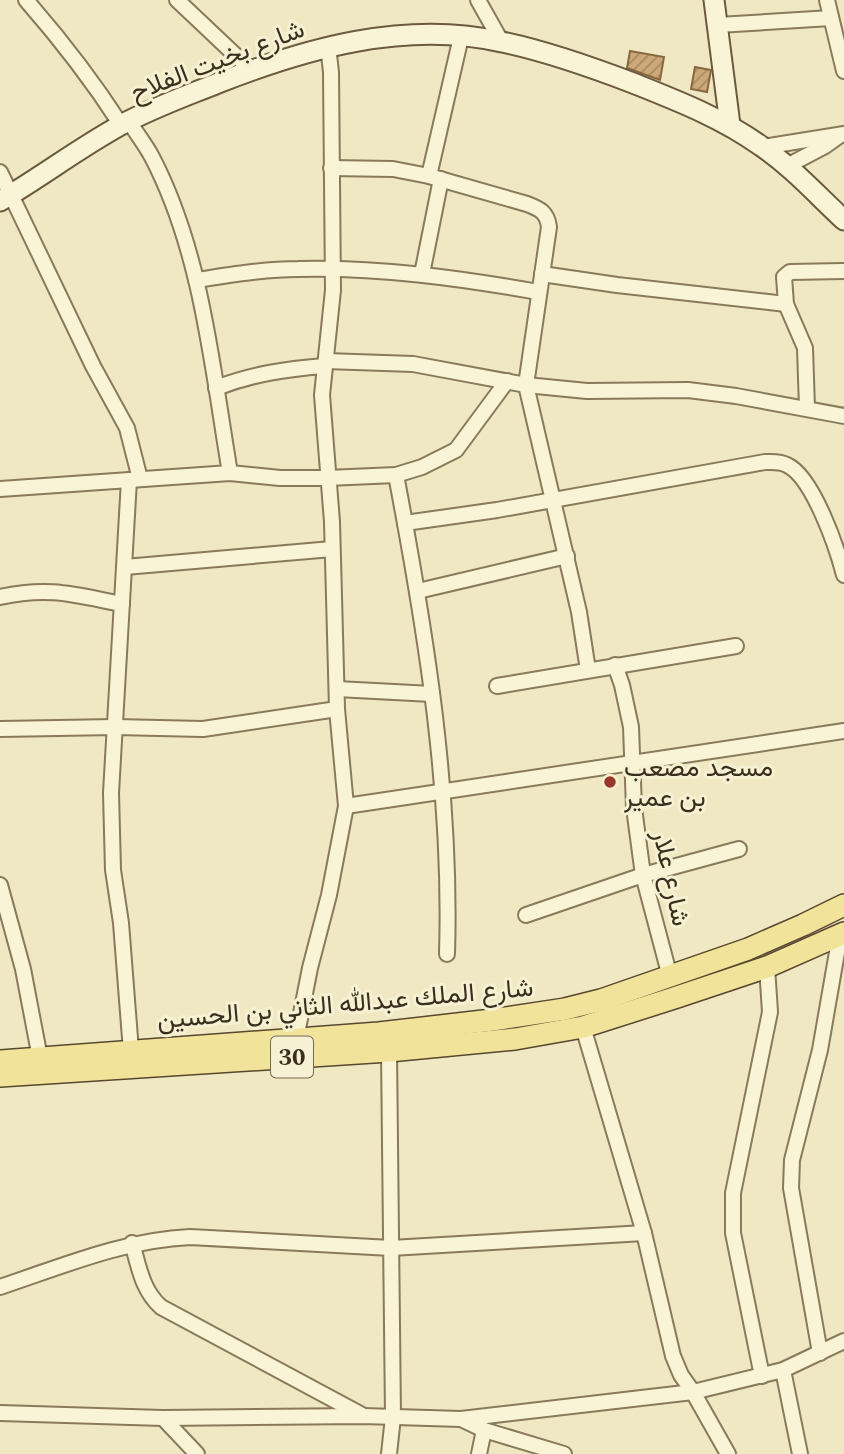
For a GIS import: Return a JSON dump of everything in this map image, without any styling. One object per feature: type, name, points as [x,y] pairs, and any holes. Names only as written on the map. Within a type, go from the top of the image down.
[{"type":"main road","name":"شارع الملك عبدالله الثاني بن الحسين","points":[[260,1050],[296,1040],[450,1026],[565,1009],[670,977],[759,944],[844,905]]},
{"type":"main road","name":"شارع الملك عبدالله الثاني بن الحسين","points":[[0,1076],[213,1053],[260,1050],[389,1051],[466,1045],[583,1027],[767,967],[842,934]]},
{"type":"main road","name":"شارع الملك عبدالله الثاني بن الحسين","points":[[0,1061],[131,1051],[213,1053]]},
{"type":"street","points":[[26,0],[152,156],[173,207],[196,280],[230,472]]},
{"type":"street","points":[[177,0],[251,70]]},
{"type":"street","points":[[478,0],[501,41]]},
{"type":"street","points":[[714,0],[730,125]]},
{"type":"street","points":[[827,0],[844,71]]},
{"type":"street","points":[[718,25],[831,18]]},
{"type":"street","name":"شارع بخيت الفلاح","points":[[5,198],[125,123],[251,70],[328,46],[386,37],[430,35],[501,41],[606,72],[674,99],[730,125],[763,147],[844,220]]},
{"type":"street","points":[[422,275],[435,177],[461,37]]},
{"type":"street","points":[[296,1040],[310,968],[332,883],[346,806],[337,709],[332,549],[322,395],[332,309],[331,72],[328,46]]},
{"type":"street","points":[[763,147],[842,135]]},
{"type":"street","points":[[787,166],[842,135]]},
{"type":"street","points":[[331,167],[393,169],[435,177],[541,210],[547,218],[549,227],[526,385],[567,556],[588,670]]},
{"type":"street","points":[[0,172],[5,198],[127,429],[134,480],[122,604],[111,793],[112,850],[131,1051]]},
{"type":"street","points":[[196,280],[252,272],[331,270],[422,275],[538,292]]},
{"type":"street","points":[[807,408],[804,348],[786,304],[785,274],[844,271]]},
{"type":"street","points":[[542,274],[786,304]]},
{"type":"street","points":[[216,388],[246,376],[325,363],[413,364],[526,385],[587,391],[688,390],[844,416]]},
{"type":"street","points":[[0,489],[230,472],[280,478],[396,475],[422,467],[456,450],[507,381]]},
{"type":"street","points":[[405,523],[778,462],[789,465],[806,483],[838,551],[844,575]]},
{"type":"street","points":[[396,475],[418,591],[432,694],[449,903],[447,954]]},
{"type":"street","points":[[125,567],[332,549]]},
{"type":"street","points":[[418,591],[567,556]]},
{"type":"street","points":[[0,597],[40,590],[72,592],[122,604]]},
{"type":"street","points":[[497,686],[736,646]]},
{"type":"street","name":"شارع علار","points":[[615,665],[631,727],[634,808],[643,876],[670,977]]},
{"type":"street","points":[[337,689],[432,694]]},
{"type":"street","points":[[0,729],[203,729],[337,709]]},
{"type":"street","points":[[346,806],[844,731]]},
{"type":"street","points":[[526,915],[643,876],[739,849]]},
{"type":"street","points":[[0,885],[23,969],[40,1058]]},
{"type":"street","points":[[820,1353],[790,1174],[820,1050],[842,934]]},
{"type":"street","points":[[762,1377],[733,1233],[732,1213],[733,1193],[770,1012],[767,967]]},
{"type":"street","points":[[583,1027],[644,1233],[673,1356],[681,1375],[694,1392],[728,1454]]},
{"type":"street","points":[[389,1051],[393,1417],[389,1454]]},
{"type":"street","points":[[0,1287],[132,1243],[190,1237],[391,1248],[644,1233]]},
{"type":"street","points":[[132,1243],[144,1286],[150,1297],[161,1307],[273,1370],[363,1416]]},
{"type":"street","points":[[0,1413],[163,1418],[363,1416],[461,1419],[694,1392],[783,1370],[844,1341]]},
{"type":"street","points":[[783,1370],[800,1454]]},
{"type":"street","points":[[163,1418],[197,1454]]},
{"type":"street","points":[[461,1419],[484,1430],[564,1454]]},
{"type":"street","points":[[479,1454],[484,1430]]},
{"type":"building","points":[[630,51],[664,57],[660,80],[627,68]]},
{"type":"building","points":[[695,67],[711,70],[707,92],[691,89]]},
{"type":"place","name":"مسجد مصعب بن عمير","points":[[610,782]]}]
